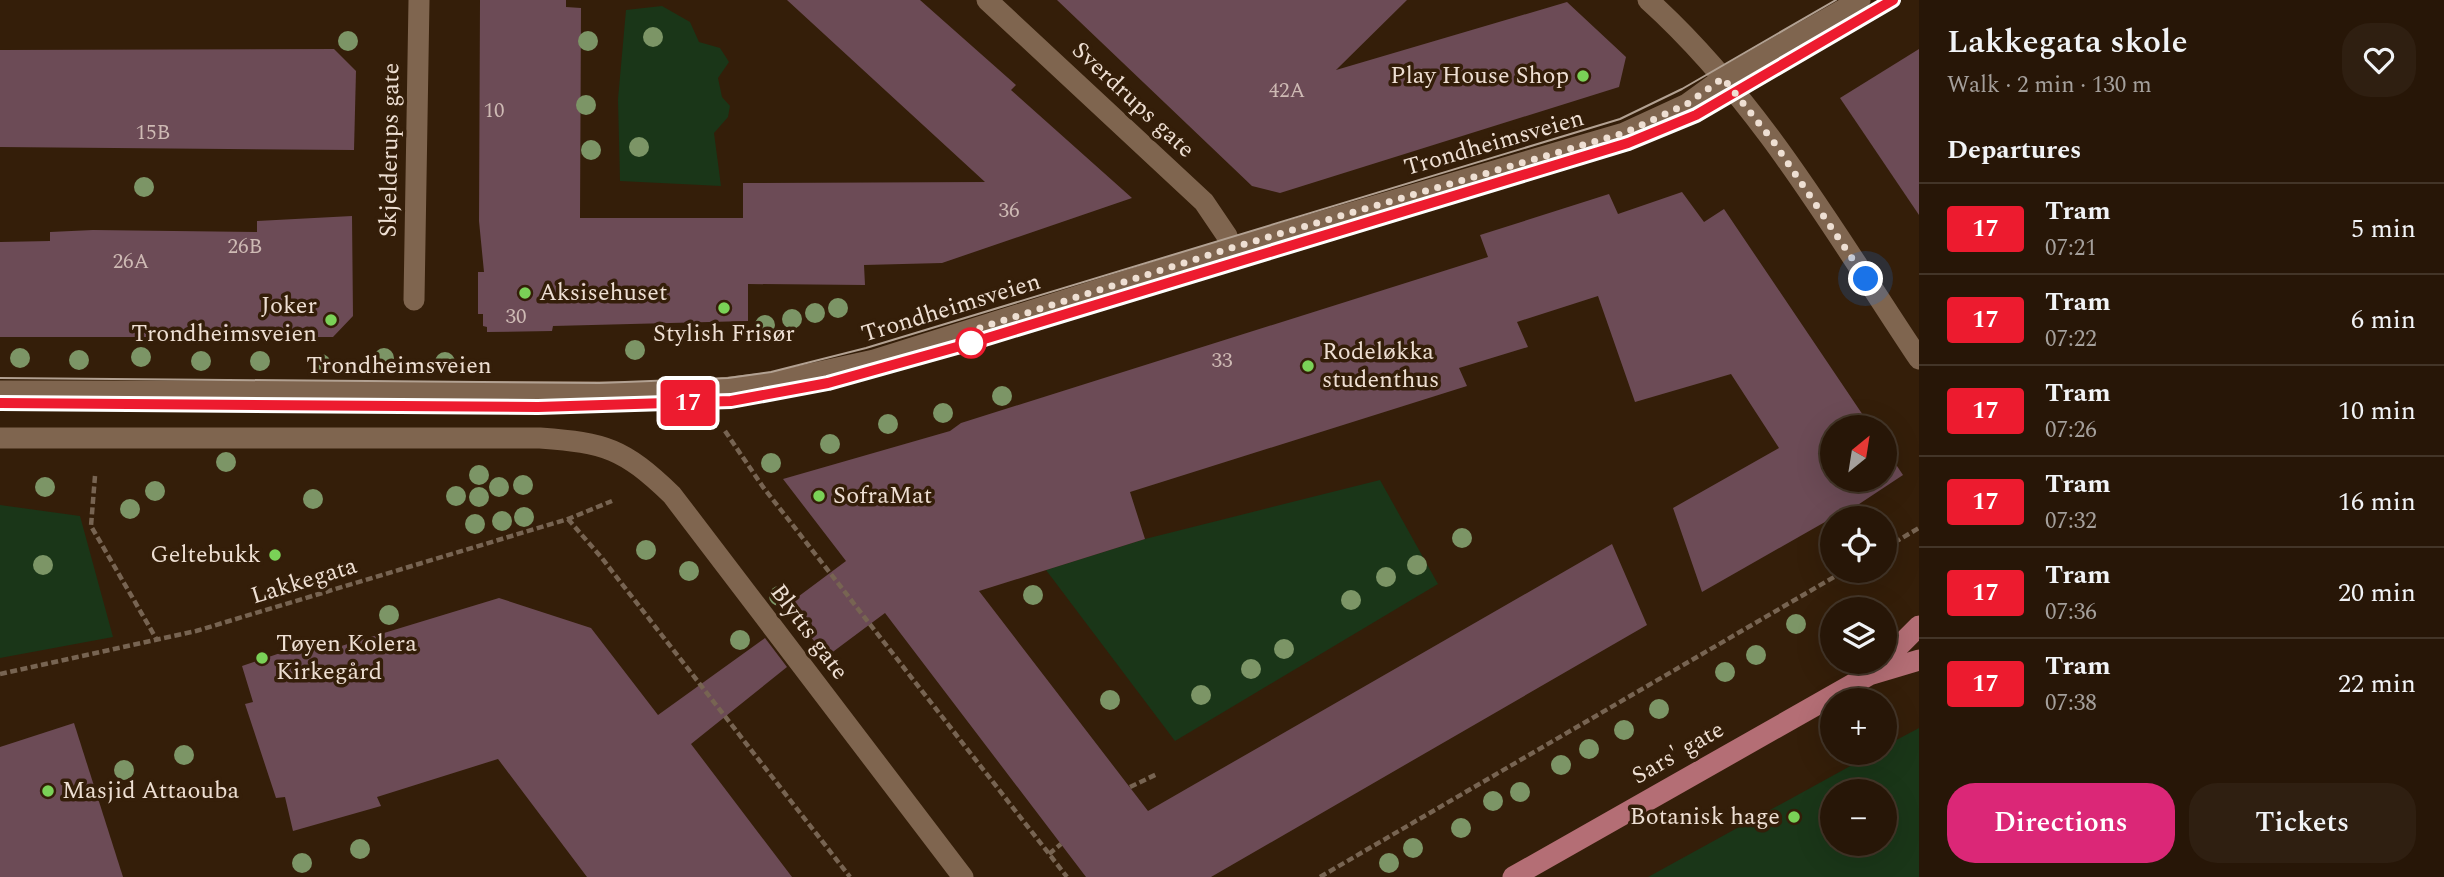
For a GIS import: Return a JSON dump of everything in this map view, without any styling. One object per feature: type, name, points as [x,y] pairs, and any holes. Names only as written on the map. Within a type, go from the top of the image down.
[{"type":"main road","name":"Sars' gate","points":[[1897,647],[1919,626]]},
{"type":"main road","name":"Sars' gate","points":[[1897,663],[1919,660]]},
{"type":"main road","name":"Sars' gate","points":[[1513,877],[1863,674]]},
{"type":"street","name":"Skjelderups gate","points":[[414,300],[419,0]]},
{"type":"street","name":"Sverdrups gate","points":[[987,0],[1204,202],[1227,236],[1231,248]]},
{"type":"street","points":[[1648,0],[1723,78],[1773,141],[1919,359]]},
{"type":"street","name":"Trondheimsveien","points":[[0,391],[689,392],[738,387],[874,360],[1231,248],[1624,133],[1687,104],[1723,78],[1860,0]]},
{"type":"street","name":"Blytts gate","points":[[0,438],[540,438],[593,442],[624,455],[672,495],[963,877]]},
{"type":"path","points":[[725,431],[763,487],[1067,877]]},
{"type":"path","points":[[95,468],[91,526],[157,640]]},
{"type":"path","name":"Lakkegata","points":[[0,674],[196,631],[568,519],[612,501]]},
{"type":"path","points":[[568,519],[601,557],[850,877]]},
{"type":"path","points":[[1897,541],[1919,528]]},
{"type":"path","points":[[1320,877],[1824,583]]},
{"type":"path","points":[[1130,787],[1157,774]]},
{"type":"path","points":[[1049,853],[1061,844]]},
{"type":"green space","points":[[662,6],[690,22],[699,42],[720,48],[729,62],[718,78],[722,97],[730,106],[728,117],[714,133],[721,186],[620,181],[618,99],[626,10]]},
{"type":"green space","points":[[1380,480],[1438,584],[1175,741],[1046,570],[1145,539]]},
{"type":"green space","points":[[0,505],[80,516],[113,637],[0,658]]},
{"type":"green space","name":"Botanisk hage","points":[[1919,728],[1919,877],[1648,877],[1820,783],[1820,856],[1897,856],[1897,779],[1827,779],[1852,765],[1897,765],[1897,740]]},
{"type":"building","points":[[480,0],[566,0],[566,7],[581,8],[580,218],[743,218],[743,183],[985,182],[787,0],[920,0],[1016,85],[1011,90],[1132,198],[942,263],[864,265],[865,285],[748,284],[748,321],[553,326],[552,331],[487,332],[487,327],[483,326],[483,314],[478,314],[478,272],[484,272],[479,221]]},
{"type":"building","points":[[1057,0],[1407,0],[1336,70],[1567,2],[1626,57],[1619,87],[1280,193],[1252,186]]},
{"type":"building","points":[[334,49],[356,71],[354,150],[0,147],[0,50]]},
{"type":"building","points":[[1919,49],[1919,215],[1840,98]]},
{"type":"building","points":[[1682,192],[1704,222],[1724,209],[1863,415],[1820,415],[1820,492],[1877,492],[1856,506],[1820,506],[1820,525],[1702,592],[1673,508],[1779,448],[1731,374],[1635,402],[1598,296],[1517,322],[1528,347],[1459,368],[1467,386],[1130,492],[1145,539],[979,591],[1148,811],[1612,544],[1647,625],[1211,877],[1086,877],[885,613],[826,657],[787,605],[846,561],[783,479],[950,431],[961,423],[1488,257],[1480,235],[1609,194],[1618,214]]},
{"type":"building","points":[[352,216],[353,316],[333,337],[0,337],[0,242],[50,241],[50,232],[93,230],[257,232],[257,221]]},
{"type":"building","points":[[1897,466],[1903,475],[1897,479]]},
{"type":"building","points":[[499,598],[591,628],[658,715],[765,638],[787,667],[691,744],[792,877],[587,877],[498,759],[377,797],[381,806],[293,831],[285,797],[276,798],[245,704],[253,702],[242,666],[324,638],[328,650]]},
{"type":"building","name":"Masjid Attaouba","points":[[74,723],[123,877],[0,877],[0,747]]},
{"type":"tram line","points":[[0,378],[599,383],[728,378],[771,372],[866,348],[1620,119],[1682,89],[1836,0]]},
{"type":"tram line","points":[[0,403],[538,407],[689,403],[782,394],[877,371],[1627,143],[1696,115],[1893,0]]},
{"type":"tram line","name":"17","points":[[0,403],[538,407],[731,401],[782,394],[877,371],[1628,143],[1696,115],[1893,0]]},
{"type":"place","name":"Play House Shop","points":[[1583,76]]},
{"type":"place","name":"Aksisehuset","points":[[525,293]]},
{"type":"place","name":"Stylish Frisør","points":[[724,308]]},
{"type":"place","name":"Joker Trondheimsveien","points":[[331,320]]},
{"type":"place","name":"Rodeløkka studenthus","points":[[1308,366]]},
{"type":"place","name":"SofraMat","points":[[819,496]]},
{"type":"place","name":"Geltebukk","points":[[275,555]]},
{"type":"place","name":"Tøyen Kolera Kirkegård","points":[[262,658]]},
{"type":"place","name":"Masjid Attaouba","points":[[48,791]]},
{"type":"place","name":"Botanisk hage","points":[[1794,817]]},
{"type":"route","points":[[971,343],[967,332],[1231,248],[1624,133],[1687,104],[1723,78],[1773,141],[1866,279]]}]
